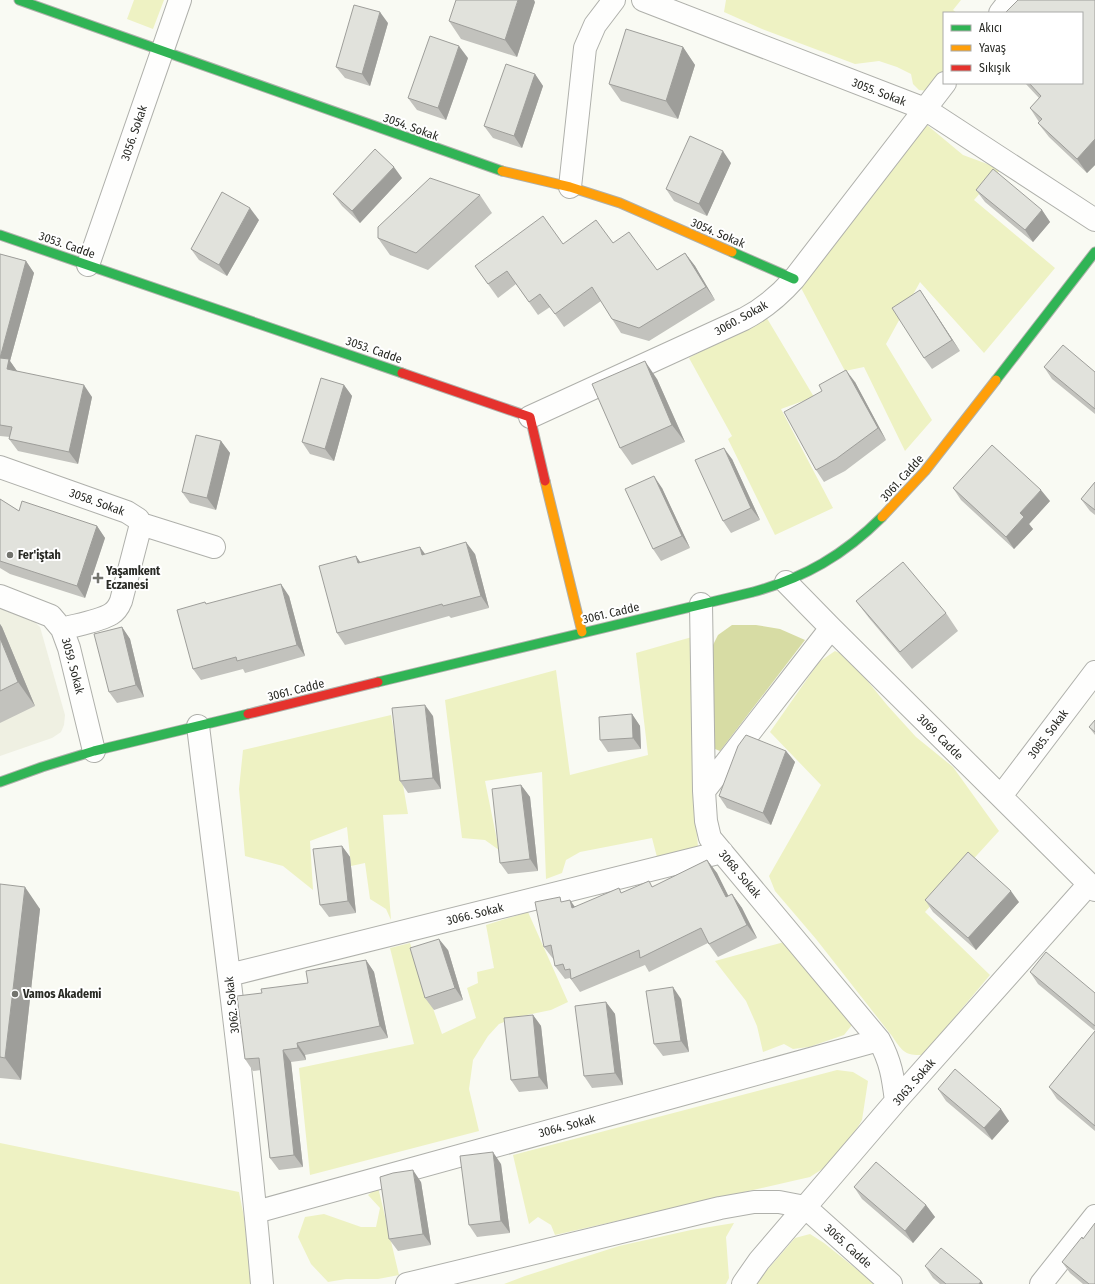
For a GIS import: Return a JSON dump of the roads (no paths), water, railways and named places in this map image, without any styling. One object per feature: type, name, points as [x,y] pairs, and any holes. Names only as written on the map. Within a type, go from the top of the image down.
[{"type":"street","name":"3054. Sokak","points":[[19,0],[500,172],[570,187],[620,203],[794,279]]},
{"type":"street","name":"3056. Sokak","points":[[88,265],[180,0]]},
{"type":"street","points":[[570,187],[585,48],[595,25],[614,0]]},
{"type":"street","name":"3055. Sokak","points":[[643,0],[925,110],[1095,220]]},
{"type":"street","points":[[1001,12],[1010,0]]},
{"type":"street","name":"3060. Sokak","points":[[530,417],[744,319],[773,300],[794,279],[944,84]]},
{"type":"street","name":"3053. Cadde","points":[[0,235],[530,417]]},
{"type":"street","name":"3061. Cadde","points":[[0,782],[94,751],[582,632],[753,592],[786,582],[812,570],[839,553],[866,532],[907,493],[926,471],[1095,252]]},
{"type":"street","points":[[530,417],[582,632]]},
{"type":"street","name":"3058. Sokak","points":[[0,467],[127,512],[138,519],[141,524],[214,547]]},
{"type":"street","points":[[62,629],[105,617],[113,613],[118,607],[121,601],[141,524]]},
{"type":"street","name":"3069. Cadde","points":[[786,582],[1092,887]]},
{"type":"street","name":"3059. Sokak","points":[[0,596],[51,616],[62,629],[69,648],[94,751]]},
{"type":"street","name":"3068. Sokak","points":[[701,604],[704,791],[706,821],[710,838],[879,1040],[891,1066],[896,1102]]},
{"type":"street","points":[[704,791],[831,628]]},
{"type":"street","name":"3085. Sokak","points":[[1000,796],[1095,672]]},
{"type":"street","name":"3062. Sokak","points":[[198,726],[229,975],[256,1212],[262,1284]]},
{"type":"street","name":"3066. Sokak","points":[[229,975],[722,852]]},
{"type":"street","name":"3063. Sokak","points":[[743,1284],[759,1261],[896,1102],[1092,887]]},
{"type":"street","name":"3064. Sokak","points":[[256,1212],[879,1040]]},
{"type":"street","points":[[408,1284],[720,1208],[754,1202],[779,1202],[805,1207]]},
{"type":"street","name":"3065. Cadde","points":[[805,1207],[891,1284]]},
{"type":"street","points":[[1040,1284],[1095,1216]]},
{"type":"place","name":"Fer'iştah","points":[[10,555]]},
{"type":"place","name":"Yaşamkent Eczanesi","points":[[98,578]]},
{"type":"place","name":"Vamos Akademi","points":[[15,994]]}]
